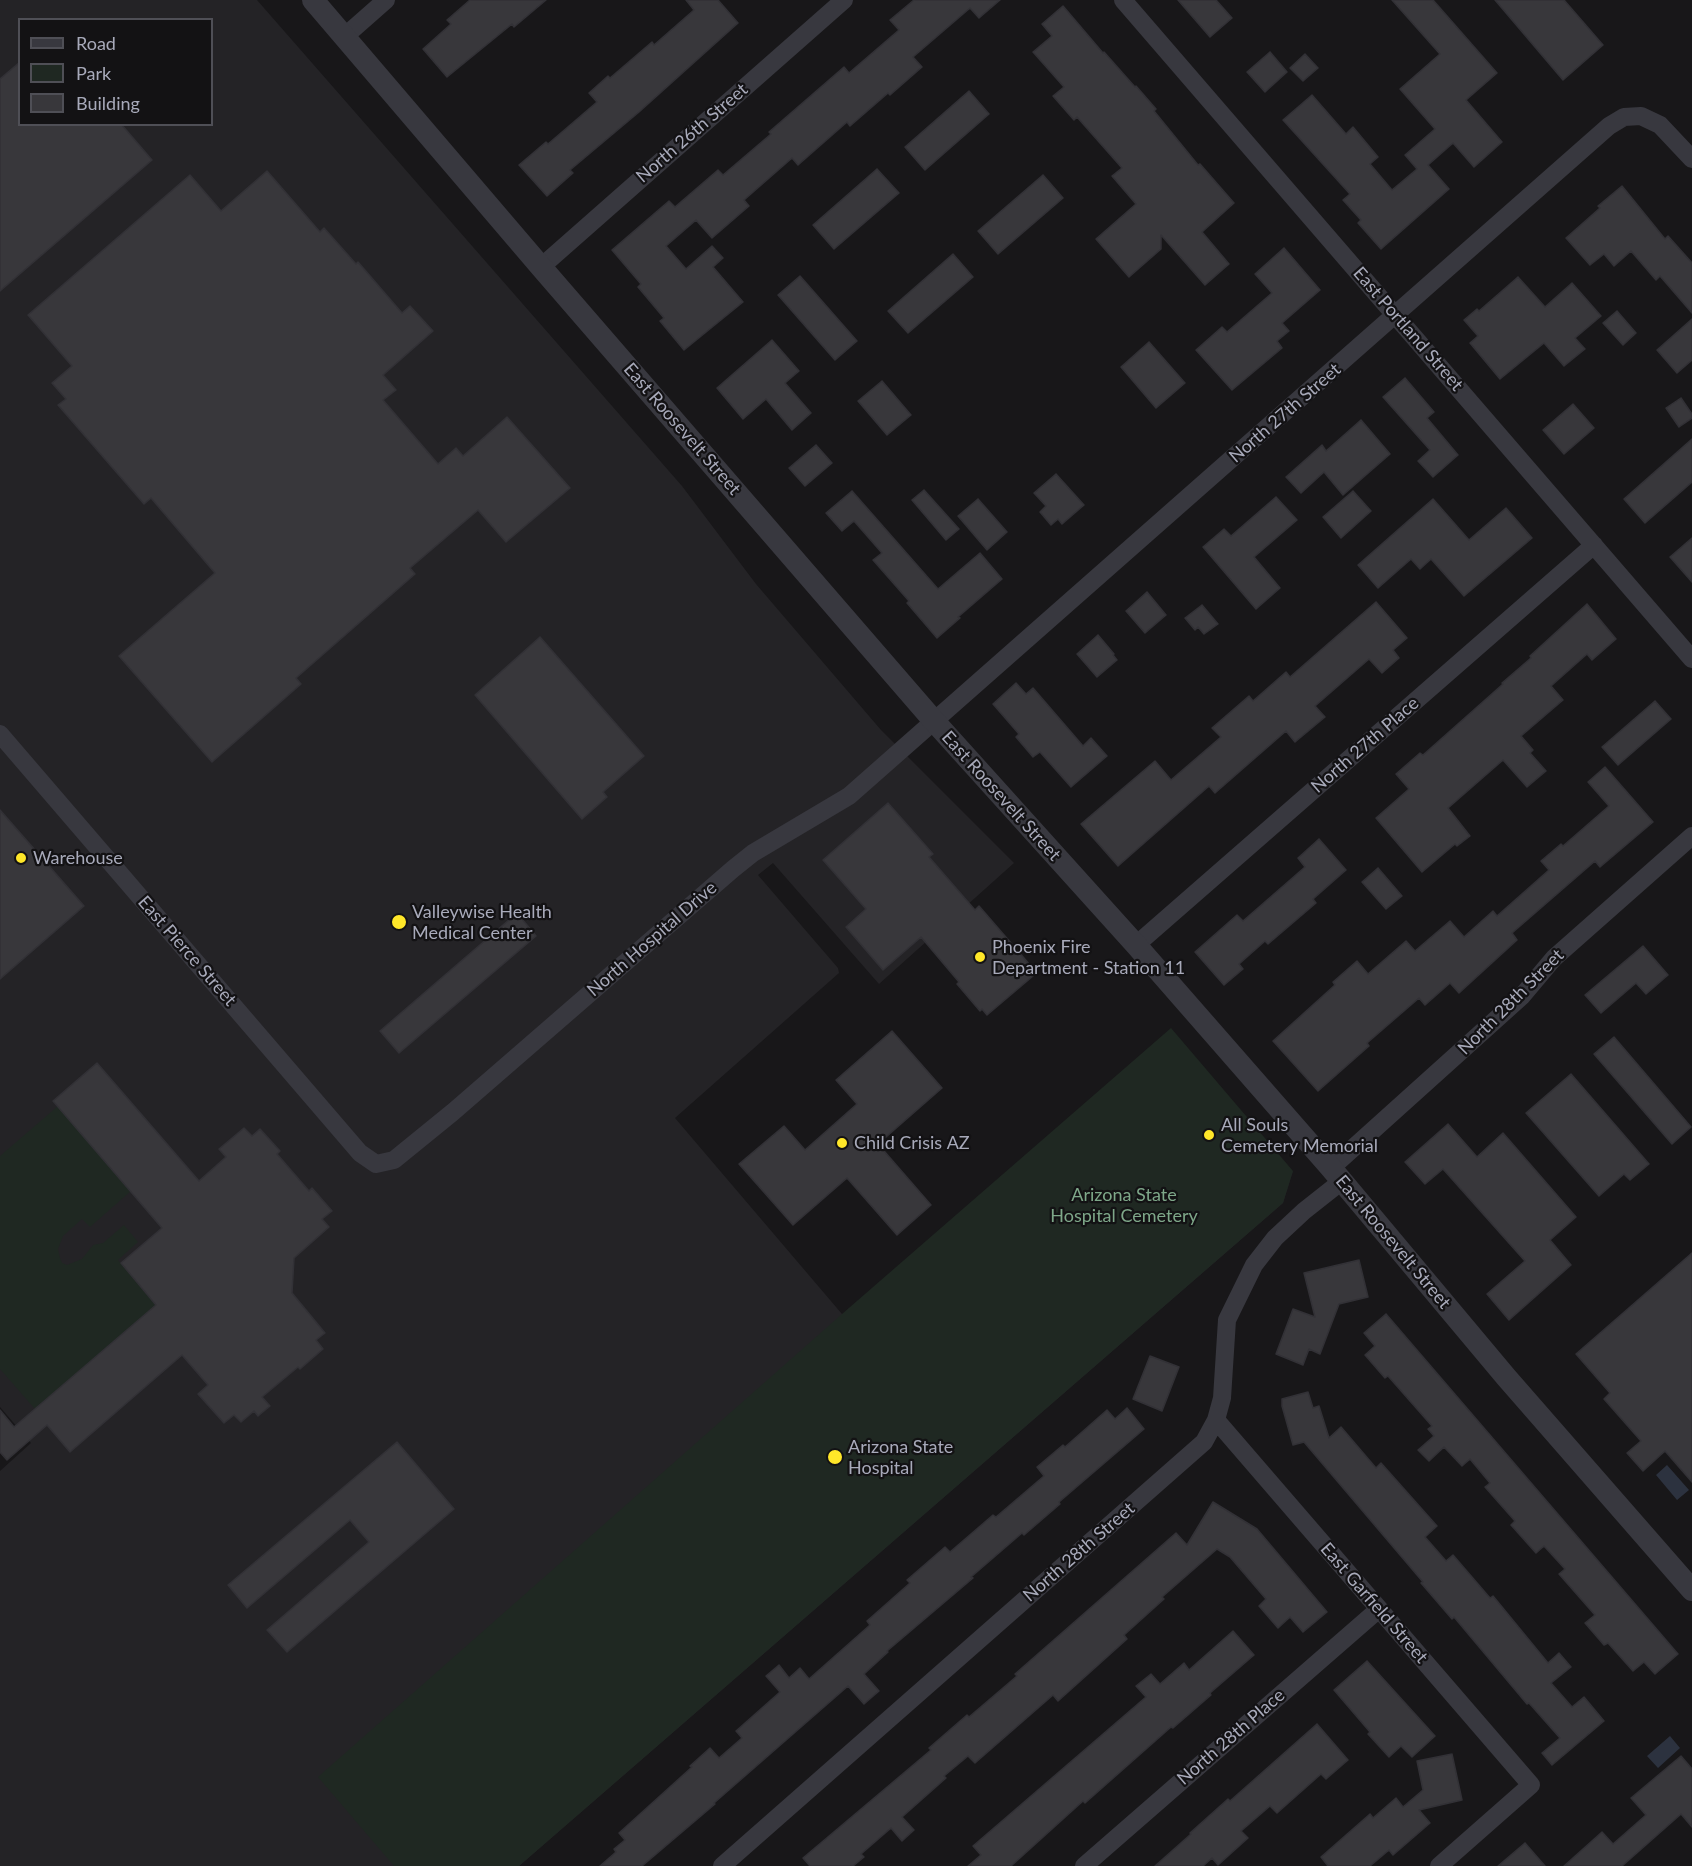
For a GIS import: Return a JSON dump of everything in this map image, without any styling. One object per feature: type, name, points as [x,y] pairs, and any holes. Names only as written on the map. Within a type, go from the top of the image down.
[{"type":"street","name":"East Roosevelt Street","points":[[313,0],[540,267],[934,721],[1136,945],[1336,1175],[1506,1377],[1692,1590]]},
{"type":"street","points":[[344,37],[386,0]]},
{"type":"street","name":"North 26th Street","points":[[540,267],[843,0]]},
{"type":"street","name":"East Portland Street","points":[[1123,0],[1692,659]]},
{"type":"street","name":"North 27th Street","points":[[934,721],[1609,126],[1623,117],[1641,116],[1660,125],[1692,159]]},
{"type":"street","name":"North 27th Place","points":[[1136,945],[1594,545]]},
{"type":"street","name":"North Hospital Drive","points":[[376,1164],[394,1160],[739,863],[849,796],[934,721]]},
{"type":"street","name":"East Pierce Street","points":[[0,734],[352,1144],[376,1164]]},
{"type":"street","name":"North 28th Street","points":[[722,1866],[1204,1442],[1216,1420],[1222,1398],[1227,1320],[1254,1265],[1275,1238],[1304,1211],[1336,1175],[1522,996],[1554,958],[1692,836]]},
{"type":"street","name":"East Garfield Street","points":[[1216,1420],[1531,1785],[1438,1866]]},
{"type":"street","name":"North 28th Place","points":[[1084,1866],[1379,1609]]},
{"type":"shaded area","name":"Valleywise Health Medical Center","points":[[0,0],[257,0],[682,486],[756,584],[881,730],[1014,863],[879,984],[773,863],[758,875],[838,968],[839,973],[675,1118],[842,1314],[1293,1171],[1283,1203],[519,1866],[0,1866],[0,1471],[31,1443],[0,1407]]},
{"type":"green space","name":"Arizona State Hospital Cemetery","points":[[1171,1028],[1293,1171],[1283,1203],[519,1866],[394,1866],[318,1777],[842,1314]]},
{"type":"green space","points":[[58,1106],[131,1191],[90,1227],[82,1219],[63,1236],[58,1249],[62,1263],[67,1265],[82,1259],[93,1245],[103,1243],[124,1225],[138,1242],[118,1260],[156,1305],[35,1409],[0,1369],[0,1156]]},
{"type":"water","points":[[1667,1465],[1689,1490],[1677,1500],[1656,1475]]},
{"type":"water","points":[[1670,1736],[1680,1748],[1658,1768],[1647,1756]]},
{"type":"building","points":[[470,0],[546,0],[514,27],[512,24],[447,77],[423,49],[451,24],[447,20]]},
{"type":"building","points":[[686,0],[718,0],[738,23],[570,170],[573,173],[547,196],[519,165],[546,142],[548,144],[597,102],[589,93],[608,76],[610,78],[652,42],[654,45],[694,10]]},
{"type":"building","points":[[914,0],[1000,0],[979,18],[970,8],[913,57],[922,67],[850,126],[847,122],[798,165],[792,158],[744,200],[749,206],[712,238],[696,220],[666,246],[686,269],[712,246],[723,258],[713,267],[743,302],[684,350],[660,321],[664,318],[638,287],[641,284],[612,250],[669,201],[675,207],[718,170],[723,175],[844,67],[849,73],[899,30],[890,20]]},
{"type":"building","points":[[1178,0],[1216,0],[1232,18],[1210,37]]},
{"type":"building","points":[[1392,0],[1433,0],[1497,73],[1466,100],[1502,142],[1474,167],[1453,143],[1428,165],[1449,189],[1381,249],[1358,223],[1361,220],[1343,200],[1350,194],[1283,120],[1312,95],[1346,134],[1353,127],[1378,157],[1370,164],[1392,190],[1417,169],[1405,155],[1435,129],[1400,89],[1440,54]]},
{"type":"building","points":[[1495,0],[1564,0],[1603,45],[1563,80]]},
{"type":"building","points":[[1063,6],[1103,53],[1156,109],[1154,111],[1198,165],[1200,164],[1234,203],[1202,232],[1229,264],[1205,285],[1161,235],[1161,249],[1129,277],[1096,239],[1136,204],[1112,176],[1122,168],[1077,117],[1074,120],[1053,96],[1064,87],[1033,52],[1052,36],[1042,24]]},
{"type":"building","points":[[1270,52],[1287,72],[1265,92],[1247,72]]},
{"type":"building","points":[[1305,54],[1318,68],[1303,81],[1290,68]]},
{"type":"building","points":[[18,64],[18,126],[123,126],[152,160],[0,291],[0,79]]},
{"type":"building","points":[[969,91],[989,114],[925,170],[905,147]]},
{"type":"building","points":[[877,169],[899,193],[834,249],[813,225]]},
{"type":"building","points":[[267,171],[320,232],[324,228],[356,264],[358,262],[402,313],[410,306],[433,331],[383,375],[396,390],[383,400],[438,464],[456,448],[463,456],[507,417],[570,488],[506,542],[478,510],[410,568],[415,574],[296,678],[301,684],[212,762],[119,656],[215,573],[151,498],[144,504],[58,405],[66,399],[52,383],[72,366],[28,315],[190,175],[221,211]]},
{"type":"building","points":[[1043,175],[1063,198],[998,254],[978,231]]},
{"type":"building","points":[[1622,186],[1665,239],[1668,236],[1692,263],[1692,313],[1660,276],[1656,280],[1631,251],[1614,266],[1604,254],[1590,265],[1566,238]]},
{"type":"building","points":[[1284,248],[1320,290],[1282,323],[1289,331],[1277,341],[1282,348],[1232,390],[1196,350],[1222,327],[1227,332],[1272,293],[1255,274]]},
{"type":"building","points":[[953,254],[973,277],[908,333],[888,311]]},
{"type":"building","points":[[800,276],[857,341],[835,360],[778,295]]},
{"type":"building","points":[[1518,277],[1545,307],[1572,283],[1601,316],[1575,338],[1585,349],[1564,366],[1544,343],[1500,379],[1470,343],[1478,336],[1464,320],[1477,309],[1479,311]]},
{"type":"building","points":[[1617,311],[1636,333],[1623,345],[1603,323]]},
{"type":"building","points":[[1692,319],[1692,360],[1677,373],[1657,350]]},
{"type":"building","points":[[772,340],[799,371],[785,383],[811,413],[792,430],[766,399],[743,419],[717,388]]},
{"type":"building","points":[[1149,342],[1185,383],[1156,408],[1121,367]]},
{"type":"building","points":[[1405,378],[1434,412],[1427,418],[1458,455],[1433,477],[1418,461],[1430,450],[1383,397]]},
{"type":"building","points":[[882,381],[911,415],[887,435],[858,401]]},
{"type":"building","points":[[1681,398],[1692,414],[1692,418],[1679,427],[1666,408]]},
{"type":"building","points":[[1573,404],[1594,428],[1564,454],[1543,430]]},
{"type":"building","points":[[1361,420],[1390,454],[1343,495],[1324,472],[1301,493],[1286,477],[1322,445],[1326,451]]},
{"type":"building","points":[[1692,439],[1692,482],[1645,523],[1624,499]]},
{"type":"building","points":[[816,445],[832,463],[805,486],[789,468]]},
{"type":"building","points":[[1056,474],[1084,505],[1062,524],[1058,519],[1051,525],[1040,512],[1046,506],[1034,493]]},
{"type":"building","points":[[924,490],[959,529],[946,540],[912,500]]},
{"type":"building","points":[[852,491],[938,589],[980,553],[1002,579],[937,638],[907,603],[909,601],[873,560],[882,553],[854,521],[842,531],[826,513]]},
{"type":"building","points":[[1353,491],[1371,511],[1341,538],[1323,517]]},
{"type":"building","points":[[1276,497],[1297,520],[1254,557],[1280,588],[1256,609],[1203,547],[1224,529],[1231,536]]},
{"type":"building","points":[[978,499],[1007,532],[987,550],[958,516]]},
{"type":"building","points":[[1433,499],[1469,540],[1506,508],[1532,538],[1464,596],[1431,559],[1420,569],[1411,559],[1378,588],[1358,565]]},
{"type":"building","points":[[1692,538],[1692,582],[1670,557]]},
{"type":"building","points":[[1147,592],[1166,615],[1145,633],[1126,611]]},
{"type":"building","points":[[1376,602],[1407,638],[1393,650],[1399,658],[1382,673],[1369,659],[1315,706],[1325,717],[1295,742],[1286,731],[1215,793],[1209,786],[1118,866],[1081,824],[1155,761],[1171,780],[1221,737],[1212,728],[1249,696],[1253,701],[1286,672],[1290,677]]},
{"type":"building","points":[[1587,604],[1616,639],[1592,660],[1587,654],[1551,686],[1563,700],[1521,736],[1533,750],[1530,753],[1546,771],[1527,787],[1503,760],[1448,808],[1470,836],[1457,846],[1455,844],[1422,872],[1376,818],[1409,789],[1396,774],[1420,753],[1423,755],[1503,684]]},
{"type":"building","points":[[1202,605],[1218,624],[1204,634],[1198,627],[1195,630],[1185,618]]},
{"type":"building","points":[[1098,635],[1117,660],[1097,677],[1077,654]]},
{"type":"building","points":[[540,637],[644,756],[603,792],[607,797],[582,819],[475,695]]},
{"type":"building","points":[[1016,683],[1026,694],[1033,688],[1083,746],[1091,738],[1107,756],[1071,787],[1040,752],[1033,757],[1016,737],[1019,734],[993,704]]},
{"type":"building","points":[[1655,701],[1671,719],[1618,765],[1602,747]]},
{"type":"building","points":[[1605,767],[1653,822],[1600,867],[1595,861],[1512,933],[1517,940],[1459,993],[1450,983],[1425,1005],[1419,998],[1367,1043],[1369,1046],[1318,1091],[1273,1041],[1335,985],[1333,982],[1357,961],[1368,974],[1406,941],[1415,951],[1450,921],[1464,937],[1493,911],[1497,916],[1549,870],[1541,861],[1561,844],[1563,846],[1609,806],[1588,782]]},
{"type":"building","points":[[888,803],[933,854],[929,857],[975,910],[979,906],[1030,965],[1027,968],[1033,976],[987,1015],[982,1009],[980,1011],[957,984],[959,982],[921,937],[883,970],[846,927],[866,909],[823,860]]},
{"type":"building","name":"Warehouse","points":[[0,810],[84,906],[0,979]]},
{"type":"building","points":[[1319,839],[1346,870],[1313,899],[1316,903],[1268,944],[1265,941],[1239,964],[1243,969],[1224,985],[1195,952],[1237,915],[1243,921],[1305,867],[1298,858]]},
{"type":"building","points":[[1378,868],[1402,896],[1386,909],[1362,882]]},
{"type":"building","points":[[517,913],[536,936],[399,1053],[380,1031]]},
{"type":"building","points":[[1643,946],[1668,975],[1646,994],[1636,983],[1601,1013],[1585,995]]},
{"type":"building","points":[[892,1031],[942,1088],[878,1144],[931,1205],[897,1235],[847,1178],[793,1225],[739,1164],[784,1126],[805,1150],[857,1104],[836,1080]]},
{"type":"building","points":[[1614,1037],[1691,1127],[1672,1144],[1594,1054]]},
{"type":"building","points":[[97,1063],[199,1181],[226,1157],[219,1149],[244,1128],[252,1136],[260,1129],[280,1151],[277,1154],[309,1191],[312,1188],[332,1211],[322,1219],[329,1227],[294,1258],[292,1293],[325,1333],[316,1340],[323,1349],[262,1397],[270,1406],[258,1416],[254,1411],[241,1422],[234,1415],[224,1423],[198,1394],[208,1385],[182,1355],[70,1452],[47,1425],[7,1460],[0,1452],[0,1410],[14,1427],[156,1305],[121,1263],[162,1228],[53,1101]]},
{"type":"building","points":[[1571,1074],[1649,1164],[1630,1180],[1624,1174],[1599,1196],[1526,1113]]},
{"type":"building","points":[[1448,1124],[1477,1157],[1503,1133],[1576,1217],[1550,1240],[1571,1265],[1509,1320],[1487,1294],[1525,1261],[1443,1169],[1425,1184],[1405,1162]]},
{"type":"building","points":[[1692,1253],[1692,1482],[1665,1451],[1643,1471],[1627,1453],[1641,1441],[1604,1399],[1610,1393],[1576,1354]]},
{"type":"building","points":[[1359,1260],[1368,1297],[1339,1304],[1320,1354],[1309,1349],[1303,1365],[1276,1354],[1293,1309],[1315,1317],[1304,1273]]},
{"type":"building","points":[[1386,1314],[1678,1654],[1655,1674],[1644,1662],[1633,1671],[1608,1643],[1604,1645],[1585,1623],[1595,1615],[1559,1574],[1565,1569],[1544,1546],[1536,1553],[1511,1525],[1515,1521],[1485,1487],[1490,1483],[1470,1459],[1462,1466],[1444,1447],[1429,1461],[1418,1450],[1434,1436],[1428,1429],[1432,1426],[1388,1376],[1385,1378],[1365,1355],[1375,1346],[1364,1333]]},
{"type":"building","points":[[1150,1356],[1179,1367],[1162,1411],[1133,1399]]},
{"type":"building","points":[[1308,1392],[1313,1408],[1319,1406],[1329,1438],[1341,1427],[1376,1468],[1381,1463],[1437,1526],[1425,1537],[1446,1561],[1453,1555],[1490,1598],[1493,1596],[1548,1663],[1559,1653],[1571,1667],[1551,1683],[1572,1707],[1584,1697],[1604,1721],[1552,1765],[1542,1753],[1560,1738],[1529,1703],[1527,1704],[1454,1617],[1452,1619],[1304,1442],[1293,1445],[1282,1399]]},
{"type":"building","points":[[1127,1408],[1144,1429],[1059,1502],[1060,1504],[1024,1535],[1022,1533],[887,1651],[864,1674],[879,1691],[864,1704],[848,1686],[642,1866],[600,1866],[616,1852],[614,1849],[625,1840],[619,1833],[692,1767],[690,1766],[710,1748],[719,1758],[742,1738],[736,1731],[780,1692],[766,1676],[779,1665],[789,1678],[800,1668],[809,1679],[870,1625],[867,1621],[910,1583],[907,1580],[945,1547],[950,1552],[1044,1476],[1037,1467],[1063,1445],[1065,1447],[1107,1410],[1115,1419]]},
{"type":"building","points":[[397,1442],[454,1509],[287,1652],[267,1630],[369,1542],[350,1520],[247,1608],[228,1585]]},
{"type":"building","points":[[1213,1502],[1257,1529],[1327,1612],[1303,1632],[1290,1617],[1278,1628],[1259,1606],[1266,1599],[1230,1557],[1217,1549],[1162,1597],[1164,1599],[1124,1635],[1127,1639],[1058,1701],[1053,1695],[975,1763],[968,1756],[944,1776],[946,1778],[902,1817],[914,1830],[902,1841],[891,1828],[861,1854],[864,1857],[853,1866],[810,1866],[803,1858],[931,1750],[929,1748],[967,1715],[969,1717],[1017,1676],[1015,1674],[1176,1533],[1187,1545]]},
{"type":"building","points":[[1233,1631],[1254,1655],[1210,1693],[1211,1695],[1085,1803],[1083,1801],[1011,1866],[968,1866],[981,1855],[973,1846],[1146,1697],[1136,1686],[1151,1674],[1160,1684],[1184,1663],[1189,1670]]},
{"type":"building","points":[[1367,1661],[1435,1736],[1412,1757],[1401,1746],[1389,1757],[1334,1690]]},
{"type":"building","points":[[1317,1724],[1348,1760],[1326,1779],[1321,1774],[1277,1813],[1270,1806],[1241,1831],[1248,1838],[1218,1865],[1212,1858],[1203,1866],[1155,1866],[1228,1799],[1230,1801]]},
{"type":"building","points":[[1452,1754],[1462,1800],[1419,1810],[1430,1823],[1393,1855],[1389,1850],[1370,1866],[1328,1866],[1321,1857],[1370,1814],[1373,1818],[1396,1798],[1403,1807],[1423,1790],[1417,1761]]},
{"type":"building","points":[[1681,1756],[1692,1769],[1692,1827],[1681,1814],[1622,1866],[1564,1866],[1602,1832],[1613,1844],[1646,1815],[1631,1798]]},
{"type":"building","points":[[1525,1843],[1545,1866],[1498,1866]]},
{"type":"place","name":"Warehouse","points":[[21,858]]},
{"type":"place","name":"Valleywise Health Medical Center","points":[[399,922]]},
{"type":"place","name":"Phoenix Fire Department - Station 11","points":[[980,957]]},
{"type":"place","name":"All Souls Cemetery Memorial","points":[[1209,1135]]},
{"type":"place","name":"Child Crisis AZ","points":[[842,1143]]},
{"type":"place","name":"Arizona State Hospital","points":[[835,1457]]}]
